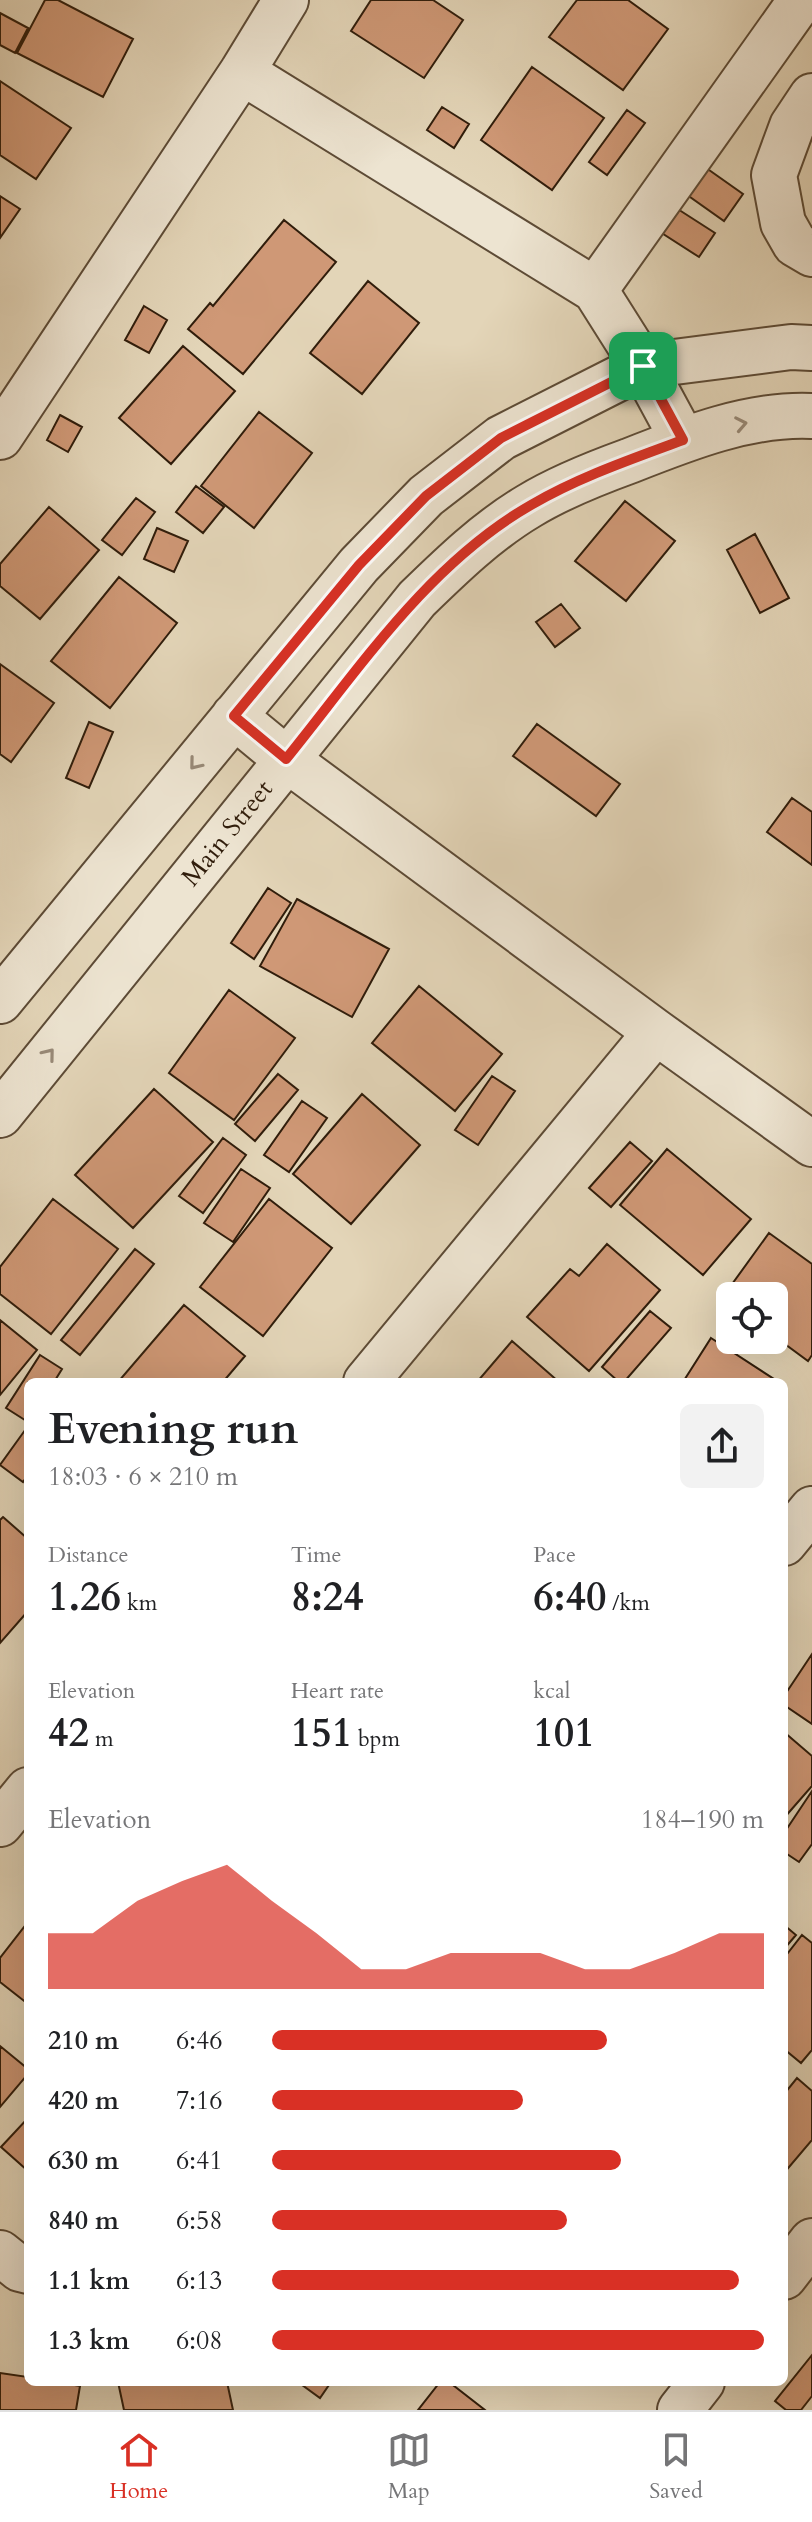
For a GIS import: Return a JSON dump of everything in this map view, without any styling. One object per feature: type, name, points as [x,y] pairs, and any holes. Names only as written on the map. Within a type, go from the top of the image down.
[{"type":"street","points":[[0,437],[242,72],[286,0]]},
{"type":"street","points":[[595,290],[801,0]]},
{"type":"street","points":[[242,72],[595,290],[643,366],[683,440]]},
{"type":"street","points":[[812,96],[792,126],[774,175],[783,223],[795,244],[812,254]]},
{"type":"street","points":[[0,1001],[359,565],[426,496],[501,438],[643,366],[791,347],[812,348]]},
{"type":"street","name":"Main Street","points":[[0,1115],[417,599],[467,550],[530,505],[593,475],[683,440],[726,427],[787,415],[812,416]]},
{"type":"street","points":[[234,716],[286,759],[812,1144]]},
{"type":"street","points":[[369,1378],[656,1032]]},
{"type":"street","points":[[788,1538],[812,1509]]},
{"type":"street","points":[[0,1824],[24,1795]]},
{"type":"street","points":[[788,2272],[812,2241]]},
{"type":"street","points":[[0,2253],[24,2270]]},
{"type":"street","points":[[680,2410],[699,2386]]},
{"type":"building","points":[[45,0],[58,0],[133,39],[103,97],[17,53]]},
{"type":"building","points":[[371,0],[433,0],[463,20],[424,78],[351,31]]},
{"type":"building","points":[[577,0],[628,0],[668,29],[623,90],[549,37]]},
{"type":"building","points":[[0,13],[28,28],[15,53],[0,45]]},
{"type":"building","points":[[532,67],[604,118],[552,190],[481,140]]},
{"type":"building","points":[[0,81],[71,128],[36,179],[0,155]]},
{"type":"building","points":[[442,107],[469,124],[454,148],[427,130]]},
{"type":"building","points":[[627,110],[645,123],[607,175],[589,162]]},
{"type":"building","points":[[702,165],[743,194],[724,221],[683,192]]},
{"type":"building","points":[[0,196],[20,209],[0,238]]},
{"type":"building","points":[[673,206],[715,233],[699,257],[657,230]]},
{"type":"building","points":[[284,220],[336,262],[243,374],[188,329],[210,303],[213,306]]},
{"type":"building","points":[[368,281],[419,323],[362,394],[310,353]]},
{"type":"building","points":[[144,306],[167,320],[149,353],[125,340]]},
{"type":"building","points":[[183,346],[235,391],[171,464],[119,418]]},
{"type":"building","points":[[259,412],[312,453],[254,528],[201,486]]},
{"type":"building","points":[[60,415],[82,427],[68,452],[47,440]]},
{"type":"building","points":[[196,486],[224,507],[203,533],[176,512]]},
{"type":"building","points":[[136,498],[155,512],[122,555],[102,540]]},
{"type":"building","points":[[625,501],[675,541],[626,601],[575,561]]},
{"type":"building","points":[[49,507],[99,550],[40,619],[0,586],[0,564]]},
{"type":"building","points":[[157,528],[188,541],[174,572],[144,559]]},
{"type":"building","points":[[755,534],[789,598],[760,613],[727,550]]},
{"type":"building","points":[[119,577],[177,623],[110,708],[51,661]]},
{"type":"building","points":[[561,604],[580,628],[555,647],[536,622]]},
{"type":"building","points":[[0,664],[54,703],[11,762],[0,754]]},
{"type":"building","points":[[89,722],[113,732],[89,788],[66,778]]},
{"type":"building","points":[[537,724],[620,784],[596,816],[513,756]]},
{"type":"building","points":[[792,798],[812,812],[812,865],[767,832]]},
{"type":"building","points":[[268,888],[291,903],[254,959],[231,943]]},
{"type":"building","points":[[297,899],[389,949],[352,1017],[260,966]]},
{"type":"building","points":[[419,986],[502,1054],[455,1111],[372,1043]]},
{"type":"building","points":[[229,990],[295,1038],[234,1120],[169,1073]]},
{"type":"building","points":[[278,1074],[298,1090],[255,1141],[235,1124]]},
{"type":"building","points":[[492,1076],[515,1091],[478,1145],[455,1130]]},
{"type":"building","points":[[154,1089],[213,1142],[133,1228],[75,1175]]},
{"type":"building","points":[[362,1094],[420,1145],[351,1224],[293,1174]]},
{"type":"building","points":[[302,1101],[327,1118],[289,1172],[264,1155]]},
{"type":"building","points":[[223,1138],[246,1155],[203,1213],[179,1196]]},
{"type":"building","points":[[630,1142],[652,1161],[611,1207],[589,1188]]},
{"type":"building","points":[[667,1149],[751,1219],[703,1275],[620,1205]]},
{"type":"building","points":[[241,1169],[270,1188],[233,1242],[204,1223]]},
{"type":"building","points":[[53,1199],[118,1249],[51,1334],[0,1294],[0,1267]]},
{"type":"building","points":[[269,1199],[332,1248],[263,1336],[200,1287]]},
{"type":"building","points":[[769,1233],[812,1264],[812,1355],[808,1361],[788,1346],[788,1282],[734,1282]]},
{"type":"building","points":[[607,1244],[660,1290],[589,1371],[527,1317],[570,1269],[579,1276]]},
{"type":"building","points":[[135,1249],[154,1264],[80,1355],[61,1340]]},
{"type":"building","points":[[184,1305],[245,1356],[226,1378],[121,1378]]},
{"type":"building","points":[[650,1311],[671,1328],[627,1378],[614,1378],[602,1367]]},
{"type":"building","points":[[0,1320],[37,1350],[0,1395]]},
{"type":"building","points":[[711,1338],[716,1341],[716,1354],[736,1354],[772,1378],[686,1378]]},
{"type":"building","points":[[512,1341],[554,1378],[480,1378]]},
{"type":"building","points":[[40,1355],[62,1369],[56,1378],[25,1378]]},
{"type":"building","points":[[24,1380],[24,1419],[6,1408]]},
{"type":"building","points":[[24,1432],[23,1482],[0,1465]]},
{"type":"building","points":[[3,1517],[24,1535],[24,1616],[0,1643],[0,1520]]},
{"type":"building","points":[[812,1654],[812,1724],[788,1708],[788,1690]]},
{"type":"building","points":[[788,1735],[812,1756],[812,1786],[788,1813]]},
{"type":"building","points":[[812,1791],[812,1844],[799,1862],[788,1855],[788,1827]]},
{"type":"building","points":[[24,1927],[24,2001],[0,1982],[0,1958]]},
{"type":"building","points":[[788,1928],[796,1935],[788,1944]]},
{"type":"building","points":[[802,1935],[812,1943],[812,2050],[801,2063],[788,2052],[788,1953]]},
{"type":"building","points":[[0,2046],[24,2066],[24,2079],[0,2107]]},
{"type":"building","points":[[797,2078],[812,2091],[812,2140],[788,2168],[788,2089]]},
{"type":"building","points":[[24,2122],[24,2167],[1,2147]]},
{"type":"building","points":[[812,2355],[812,2396],[801,2410],[786,2410],[775,2401]]},
{"type":"building","points":[[0,2373],[24,2376],[24,2386],[80,2386],[76,2410],[0,2410]]},
{"type":"building","points":[[119,2386],[228,2386],[233,2410],[124,2410]]},
{"type":"building","points":[[304,2386],[328,2386],[320,2398]]},
{"type":"building","points":[[437,2386],[454,2386],[485,2410],[418,2410]]},
{"type":"route","points":[[643,366],[683,440],[593,475],[530,505],[467,550],[417,599],[286,759],[234,716],[359,565],[426,496],[501,438],[643,366]]}]
